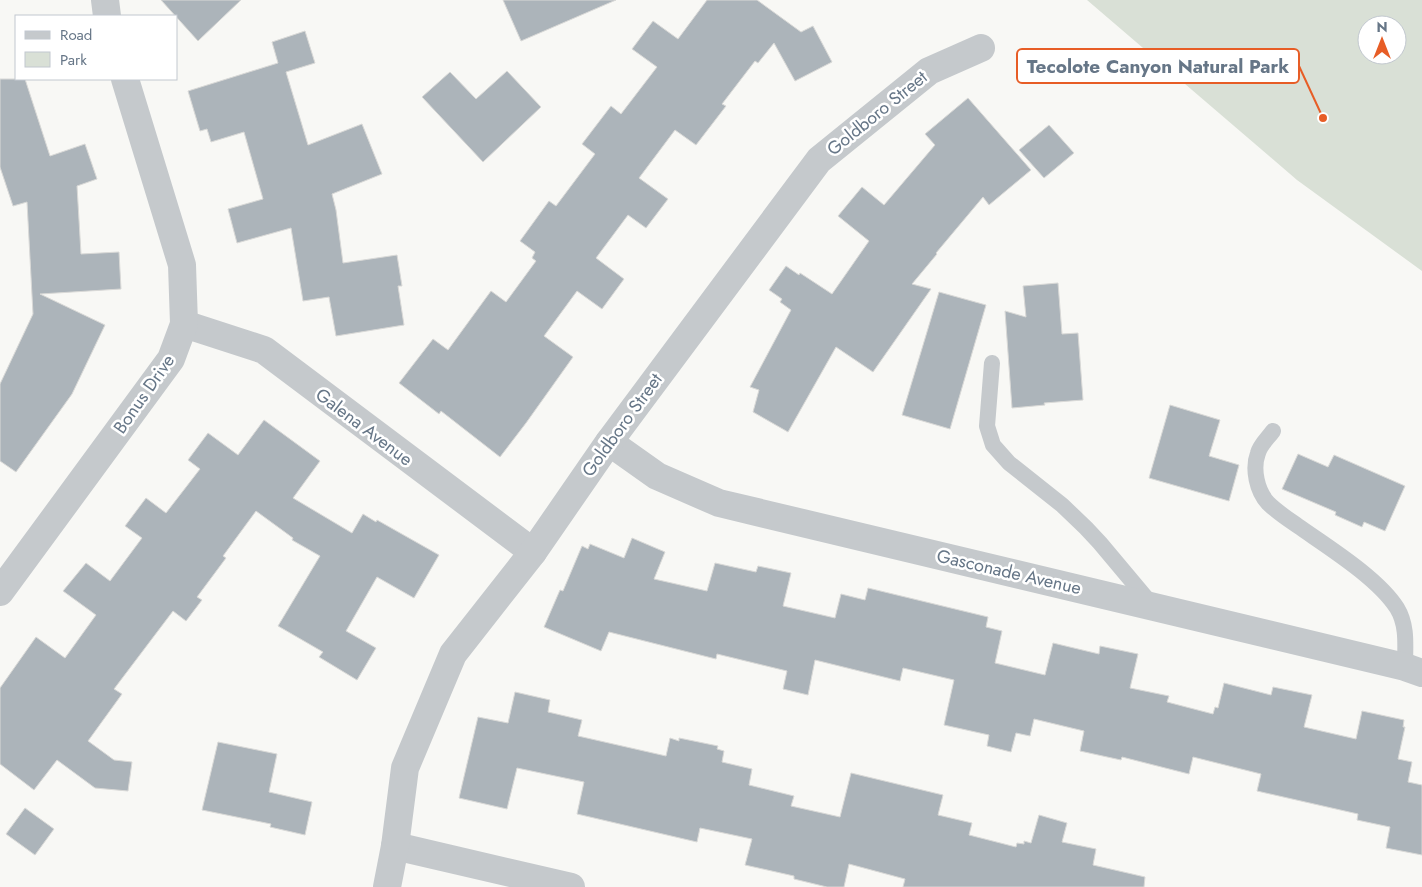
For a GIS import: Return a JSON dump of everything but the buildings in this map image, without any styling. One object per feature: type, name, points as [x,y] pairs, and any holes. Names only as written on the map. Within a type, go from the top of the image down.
[{"type":"street","points":[[105,0],[106,15]]},
{"type":"street","name":"Goldboro Street","points":[[387,887],[395,846],[405,768],[453,654],[533,552],[608,442],[819,160],[929,71],[981,48]]},
{"type":"street","name":"Bonus Drive","points":[[0,592],[171,359],[184,324],[182,265],[125,80]]},
{"type":"street","name":"Galena Avenue","points":[[184,324],[264,350],[533,552]]},
{"type":"street","name":"Gasconade Avenue","points":[[608,442],[657,476],[719,503],[1414,670]]},
{"type":"street","points":[[395,846],[571,887]]},
{"type":"lane","points":[[992,362],[987,426],[993,445],[1009,462],[1062,505],[1086,528],[1153,607]]},
{"type":"lane","points":[[1272,431],[1258,452],[1255,470],[1258,488],[1267,502],[1282,515],[1356,568],[1389,597],[1405,625],[1414,670]]},
{"type":"green space","points":[[1087,0],[1422,0],[1422,271],[1297,180]]},
{"type":"place","name":"Tecolote Canyon Natural Park","points":[[1323,118]]}]
